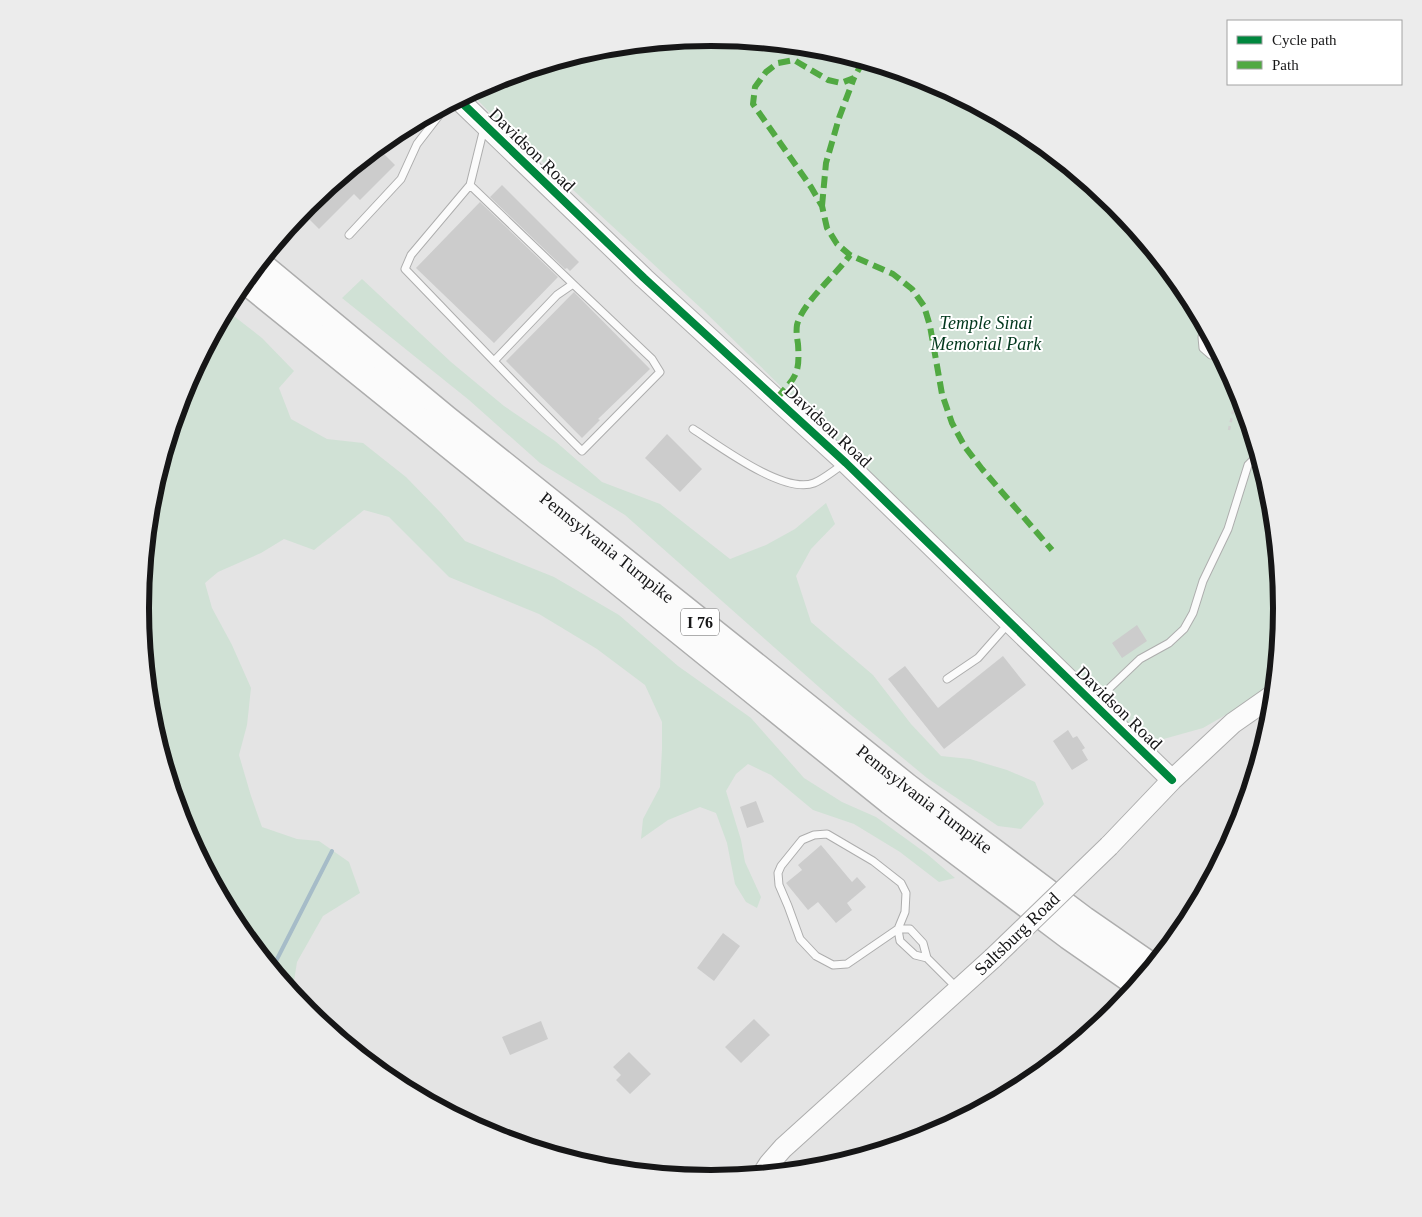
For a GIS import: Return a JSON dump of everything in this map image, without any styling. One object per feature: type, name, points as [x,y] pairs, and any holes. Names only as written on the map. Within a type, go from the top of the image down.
[{"type":"highway","name":"Pennsylvania Turnpike","points":[[264,268],[446,419],[899,780],[981,844],[1147,963]]},
{"type":"highway","name":"Pennsylvania Turnpike","points":[[252,285],[890,801],[1062,930],[1133,980]]},
{"type":"street","name":"Davidson Road","points":[[463,104],[644,278],[846,463],[1172,780]]},
{"type":"street","name":"Saltsburg Road","points":[[766,1168],[783,1148],[993,958],[1232,723],[1265,701]]},
{"type":"lane","points":[[349,235],[401,179],[417,144],[438,117]]},
{"type":"lane","points":[[470,185],[652,359],[660,372],[582,451],[405,269],[411,255],[470,185],[485,125]]},
{"type":"lane","points":[[494,361],[557,295],[573,284]]},
{"type":"lane","points":[[1203,336],[1203,348],[1213,355]]},
{"type":"lane","points":[[693,429],[755,470],[799,486],[814,484],[846,463]]},
{"type":"lane","points":[[1093,704],[1140,659],[1169,642],[1184,629],[1193,613],[1203,581],[1228,529],[1248,465],[1253,460]]},
{"type":"lane","points":[[947,679],[978,658],[1009,623]]},
{"type":"lane","points":[[927,958],[915,955],[900,941],[898,929],[906,912],[906,893],[902,883],[873,861],[827,834],[814,835],[802,840],[781,866],[778,873],[779,885],[800,939],[816,956],[833,965],[847,964],[898,929],[910,929],[923,943],[927,958],[958,990]]},
{"type":"path","points":[[1229,430],[1234,405]]},
{"type":"green space","name":"Temple Sinai Memorial Park","points":[[674,47],[748,47],[821,57],[857,65],[892,76],[960,104],[1023,141],[1053,162],[1109,211],[1157,266],[1198,327],[1230,393],[1254,463],[1268,535],[1273,608],[1272,645],[1266,691],[1203,728],[1160,740],[1132,731],[703,310],[476,98],[530,76],[565,65],[601,57]]},
{"type":"green space","points":[[362,279],[451,362],[504,406],[555,441],[602,482],[660,504],[730,559],[766,545],[795,529],[826,503],[835,524],[811,549],[796,576],[811,622],[873,675],[911,724],[941,756],[970,759],[1007,770],[1035,782],[1044,804],[1021,829],[998,826],[927,778],[846,711],[625,515],[540,463],[469,400],[342,298]]},
{"type":"green space","points":[[232,315],[262,338],[294,371],[279,388],[291,419],[327,439],[363,443],[406,477],[465,541],[554,577],[619,615],[678,666],[751,718],[804,778],[842,802],[876,817],[927,854],[955,878],[939,882],[900,852],[854,824],[813,810],[771,775],[748,764],[736,774],[726,791],[741,840],[745,862],[761,897],[757,908],[746,902],[735,884],[727,843],[716,813],[700,807],[668,820],[641,839],[643,819],[660,787],[662,749],[662,722],[645,685],[597,649],[539,614],[449,577],[389,517],[364,510],[314,550],[284,539],[261,553],[218,572],[205,583],[212,608],[232,645],[251,688],[247,725],[239,755],[262,827],[297,839],[319,841],[349,862],[360,893],[323,916],[297,962],[293,985],[265,951],[244,921],[224,890],[207,857],[192,824],[168,754],[154,682],[150,645],[150,572],[154,535],[168,463],[192,393],[207,360]]},
{"type":"building","points":[[383,153],[395,165],[360,200],[354,194],[319,229],[307,217],[344,183]]},
{"type":"building","points":[[502,185],[579,262],[570,271],[567,268],[565,269],[490,197]]},
{"type":"building","points":[[480,202],[558,277],[494,343],[416,268]]},
{"type":"building","points":[[574,292],[650,369],[598,419],[600,420],[582,438],[506,361]]},
{"type":"building","points":[[667,434],[702,469],[680,492],[645,458]]},
{"type":"building","points":[[1137,625],[1147,641],[1122,658],[1112,643]]},
{"type":"building","points":[[1003,656],[1026,685],[944,749],[888,679],[905,666],[938,708]]},
{"type":"building","points":[[1068,730],[1073,738],[1077,736],[1085,748],[1082,750],[1088,760],[1072,770],[1053,741]]},
{"type":"building","points":[[756,801],[764,822],[747,828],[740,807]]},
{"type":"building","points":[[821,845],[852,882],[857,877],[866,887],[847,903],[852,910],[836,923],[818,902],[808,910],[786,883],[802,870],[798,865]]},
{"type":"building","points":[[723,933],[740,946],[714,981],[697,968]]},
{"type":"building","points":[[754,1019],[770,1035],[741,1063],[725,1047]]},
{"type":"building","points":[[541,1021],[548,1039],[510,1055],[502,1037]]},
{"type":"building","points":[[629,1052],[651,1074],[630,1094],[616,1080],[621,1075],[613,1067]]},
{"type":"waterway","points":[[275,963],[332,851]]},
{"type":"marked path","points":[[860,66],[854,78],[841,83],[828,80],[794,60],[778,63],[766,72],[755,87],[753,104],[811,187],[822,206],[827,228],[837,244],[850,255],[893,274],[912,289],[924,306],[930,326],[942,394],[952,423],[965,447],[982,469],[1052,550]]},
{"type":"marked path","points":[[822,206],[826,163],[839,118],[854,78]]},
{"type":"marked path","points":[[777,398],[793,379],[797,369],[797,325],[800,316],[812,298],[850,255]]},
{"type":"cycle path","points":[[463,104],[644,278],[846,463],[1172,780]]}]
